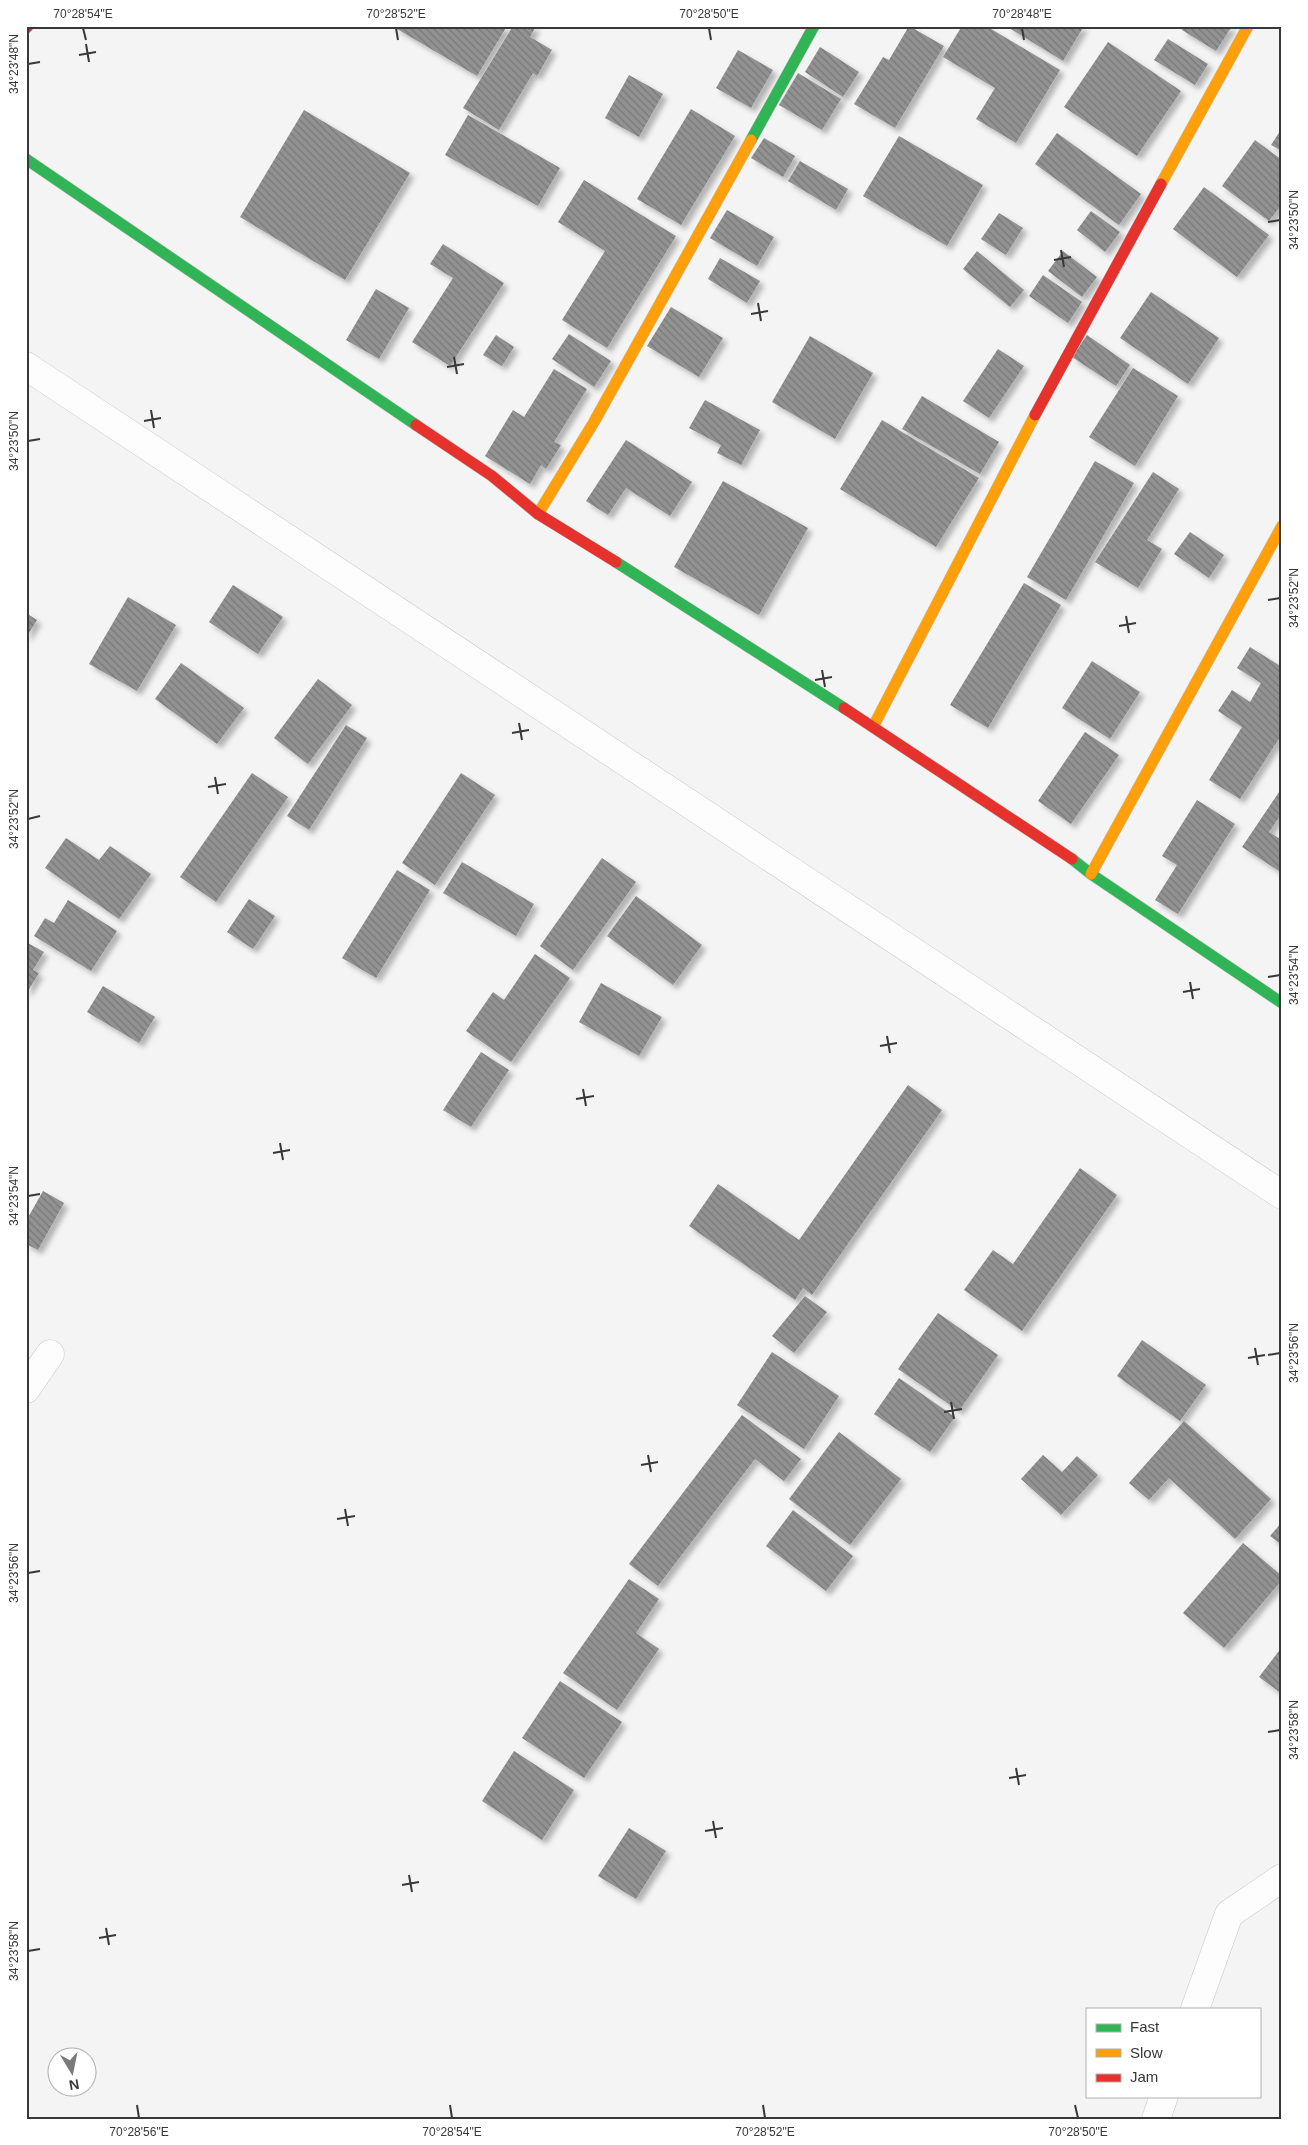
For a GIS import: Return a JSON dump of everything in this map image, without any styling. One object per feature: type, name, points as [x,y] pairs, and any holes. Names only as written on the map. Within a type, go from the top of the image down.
[{"type":"street","points":[[538,514],[598,414],[814,26]]},
{"type":"street","points":[[873,727],[999,480],[1248,26]]},
{"type":"street","points":[[26,159],[492,476],[538,514],[873,727],[1086,868],[1091,874],[1282,1003]]},
{"type":"street","points":[[26,366],[1282,1195]]},
{"type":"street","points":[[1091,874],[1282,526]]},
{"type":"street","points":[[26,1389],[50,1354]]},
{"type":"street","points":[[1195,2008],[1229,1914],[1282,1878]]},
{"type":"street","points":[[1156,2119],[1163,2098]]},
{"type":"building","points":[[392,26],[507,26],[477,76]]},
{"type":"building","points":[[513,26],[536,26],[530,37],[552,50],[537,76],[533,73],[499,130],[463,108]]},
{"type":"building","points":[[909,26],[944,46],[895,128],[854,104],[883,57],[889,60]]},
{"type":"building","points":[[962,26],[986,26],[1060,70],[1016,143],[976,119],[995,88],[943,57]]},
{"type":"building","points":[[1006,26],[1084,26],[1063,61]]},
{"type":"building","points":[[1184,26],[1232,26],[1216,51],[1182,30]]},
{"type":"building","points":[[1168,39],[1208,64],[1195,85],[1154,60]]},
{"type":"building","points":[[1108,42],[1181,91],[1137,156],[1064,107]]},
{"type":"building","points":[[820,47],[859,72],[843,97],[805,72]]},
{"type":"building","points":[[738,50],[773,70],[751,108],[716,88]]},
{"type":"building","points":[[798,73],[841,99],[822,130],[779,105]]},
{"type":"building","points":[[629,75],[663,94],[639,137],[605,118]]},
{"type":"building","points":[[691,109],[735,136],[681,225],[637,199]]},
{"type":"building","points":[[304,110],[410,173],[345,280],[240,217]]},
{"type":"building","points":[[468,115],[560,168],[538,206],[445,155]]},
{"type":"building","points":[[1282,128],[1282,151],[1271,145]]},
{"type":"building","points":[[1057,133],[1141,194],[1119,225],[1035,164]]},
{"type":"building","points":[[899,136],[983,185],[947,246],[863,196]]},
{"type":"building","points":[[764,138],[795,156],[783,177],[751,158]]},
{"type":"building","points":[[1255,140],[1282,160],[1282,204],[1269,221],[1222,186]]},
{"type":"building","points":[[800,161],[848,189],[836,210],[788,181]]},
{"type":"building","points":[[584,180],[676,236],[607,348],[562,320],[605,251],[558,222]]},
{"type":"building","points":[[1204,187],[1269,235],[1237,277],[1173,229]]},
{"type":"building","points":[[727,210],[774,237],[757,266],[710,238]]},
{"type":"building","points":[[1091,211],[1120,232],[1105,252],[1077,230]]},
{"type":"building","points":[[999,213],[1023,228],[1006,255],[981,239]]},
{"type":"building","points":[[443,244],[504,283],[450,366],[412,342],[453,278],[430,264]]},
{"type":"building","points":[[977,251],[1024,290],[1010,307],[963,269]]},
{"type":"building","points":[[1063,251],[1097,277],[1082,297],[1048,271]]},
{"type":"building","points":[[720,258],[760,281],[747,303],[708,279]]},
{"type":"building","points":[[1043,275],[1082,302],[1068,323],[1029,296]]},
{"type":"building","points":[[376,289],[409,308],[379,359],[346,340]]},
{"type":"building","points":[[1151,292],[1219,338],[1188,384],[1120,338]]},
{"type":"building","points":[[671,307],[723,338],[699,377],[647,346]]},
{"type":"building","points":[[569,334],[611,361],[594,387],[552,359]]},
{"type":"building","points":[[496,335],[514,347],[502,366],[483,355]]},
{"type":"building","points":[[1087,335],[1130,365],[1116,386],[1072,357]]},
{"type":"building","points":[[810,336],[873,373],[835,439],[772,402]]},
{"type":"building","points":[[998,349],[1024,366],[989,418],[963,401]]},
{"type":"building","points":[[1133,368],[1178,396],[1135,466],[1089,437]]},
{"type":"building","points":[[554,369],[587,389],[554,442],[561,445],[546,469],[541,465],[530,484],[485,456],[513,410],[524,417]]},
{"type":"building","points":[[922,396],[999,442],[980,474],[902,429]]},
{"type":"building","points":[[705,400],[760,430],[741,465],[717,453],[721,445],[689,428]]},
{"type":"building","points":[[882,420],[979,478],[936,547],[840,489]]},
{"type":"building","points":[[626,440],[692,482],[670,516],[626,488],[608,515],[586,501]]},
{"type":"building","points":[[1095,461],[1134,483],[1066,600],[1027,577]]},
{"type":"building","points":[[1153,472],[1179,489],[1147,540],[1162,549],[1138,588],[1095,562]]},
{"type":"building","points":[[723,481],[808,528],[759,615],[674,567]]},
{"type":"building","points":[[1190,532],[1224,555],[1209,578],[1174,554]]},
{"type":"building","points":[[1024,583],[1061,605],[988,728],[950,705]]},
{"type":"building","points":[[233,585],[283,617],[258,654],[209,622]]},
{"type":"building","points":[[128,597],[176,625],[137,691],[89,664]]},
{"type":"building","points":[[26,613],[37,620],[26,638]]},
{"type":"building","points":[[1250,647],[1282,667],[1282,734],[1240,799],[1209,780],[1242,727],[1218,711],[1232,690],[1250,702],[1261,683],[1237,668]]},
{"type":"building","points":[[1092,661],[1140,692],[1110,739],[1062,708]]},
{"type":"building","points":[[181,663],[244,708],[217,744],[155,699]]},
{"type":"building","points":[[318,679],[352,705],[308,764],[274,738]]},
{"type":"building","points":[[346,725],[367,738],[309,830],[287,816]]},
{"type":"building","points":[[1085,732],[1119,755],[1071,824],[1038,801]]},
{"type":"building","points":[[252,773],[288,797],[216,902],[180,877]]},
{"type":"building","points":[[461,773],[495,795],[435,885],[402,863]]},
{"type":"building","points":[[1279,792],[1282,794],[1282,813],[1269,832],[1282,840],[1282,873],[1242,847]]},
{"type":"building","points":[[1197,800],[1235,824],[1178,914],[1155,900],[1177,865],[1162,856]]},
{"type":"building","points":[[66,838],[99,860],[110,846],[151,874],[119,919],[45,868]]},
{"type":"building","points":[[602,858],[636,882],[573,970],[540,946]]},
{"type":"building","points":[[462,862],[534,904],[516,936],[443,893]]},
{"type":"building","points":[[397,870],[430,890],[376,978],[342,958]]},
{"type":"building","points":[[636,896],[702,945],[673,985],[607,936]]},
{"type":"building","points":[[249,899],[275,916],[253,949],[227,932]]},
{"type":"building","points":[[68,900],[117,931],[91,971],[34,936],[45,918],[54,923]]},
{"type":"building","points":[[26,942],[44,952],[33,970],[39,973],[26,994]]},
{"type":"building","points":[[535,954],[570,978],[511,1062],[466,1031],[493,992],[504,1000]]},
{"type":"building","points":[[601,983],[662,1017],[639,1056],[579,1022]]},
{"type":"building","points":[[103,986],[155,1017],[139,1043],[87,1012]]},
{"type":"building","points":[[481,1052],[509,1070],[471,1127],[443,1110]]},
{"type":"building","points":[[908,1085],[942,1110],[812,1295],[803,1288],[795,1300],[689,1226],[718,1184],[799,1240]]},
{"type":"building","points":[[1080,1168],[1117,1195],[1022,1331],[964,1290],[993,1250],[1013,1264]]},
{"type":"building","points":[[43,1191],[64,1203],[38,1250],[26,1244],[26,1221]]},
{"type":"building","points":[[805,1296],[827,1312],[794,1353],[772,1336]]},
{"type":"building","points":[[938,1313],[998,1355],[959,1411],[898,1369]]},
{"type":"building","points":[[1142,1340],[1206,1385],[1180,1421],[1117,1376]]},
{"type":"building","points":[[772,1352],[839,1396],[804,1449],[737,1405]]},
{"type":"building","points":[[899,1378],[955,1417],[930,1452],[874,1414]]},
{"type":"building","points":[[742,1415],[801,1459],[784,1481],[755,1459],[658,1586],[629,1564]]},
{"type":"building","points":[[1184,1421],[1271,1499],[1235,1539],[1169,1478],[1149,1500],[1129,1483]]},
{"type":"building","points":[[839,1432],[901,1479],[850,1545],[789,1499]]},
{"type":"building","points":[[1043,1455],[1062,1472],[1077,1456],[1098,1475],[1061,1515],[1021,1479]]},
{"type":"building","points":[[793,1510],[853,1556],[826,1591],[766,1546]]},
{"type":"building","points":[[1282,1522],[1282,1545],[1270,1536]]},
{"type":"building","points":[[1243,1543],[1282,1576],[1282,1580],[1224,1648],[1183,1613]]},
{"type":"building","points":[[629,1579],[659,1599],[636,1633],[659,1649],[617,1710],[563,1673]]},
{"type":"building","points":[[1282,1647],[1282,1694],[1259,1677]]},
{"type":"building","points":[[560,1681],[622,1722],[584,1778],[522,1738]]},
{"type":"building","points":[[514,1751],[574,1790],[542,1840],[482,1801]]},
{"type":"building","points":[[629,1828],[666,1851],[636,1899],[598,1876]]},
{"type":"traffic: fast","points":[[751,140],[814,26]]},
{"type":"traffic: fast","points":[[26,159],[416,425]]},
{"type":"traffic: fast","points":[[616,562],[844,708]]},
{"type":"traffic: fast","points":[[1072,859],[1091,874],[1282,1003]]},
{"type":"traffic: slow","points":[[1161,184],[1248,26]]},
{"type":"traffic: slow","points":[[538,514],[594,422],[751,140]]},
{"type":"traffic: slow","points":[[873,727],[1035,415]]},
{"type":"traffic: slow","points":[[1091,874],[1282,526]]},
{"type":"traffic: jam","points":[[1035,415],[1161,184]]},
{"type":"traffic: jam","points":[[416,425],[492,476],[538,514],[616,562]]},
{"type":"traffic: jam","points":[[844,708],[1072,859]]}]
